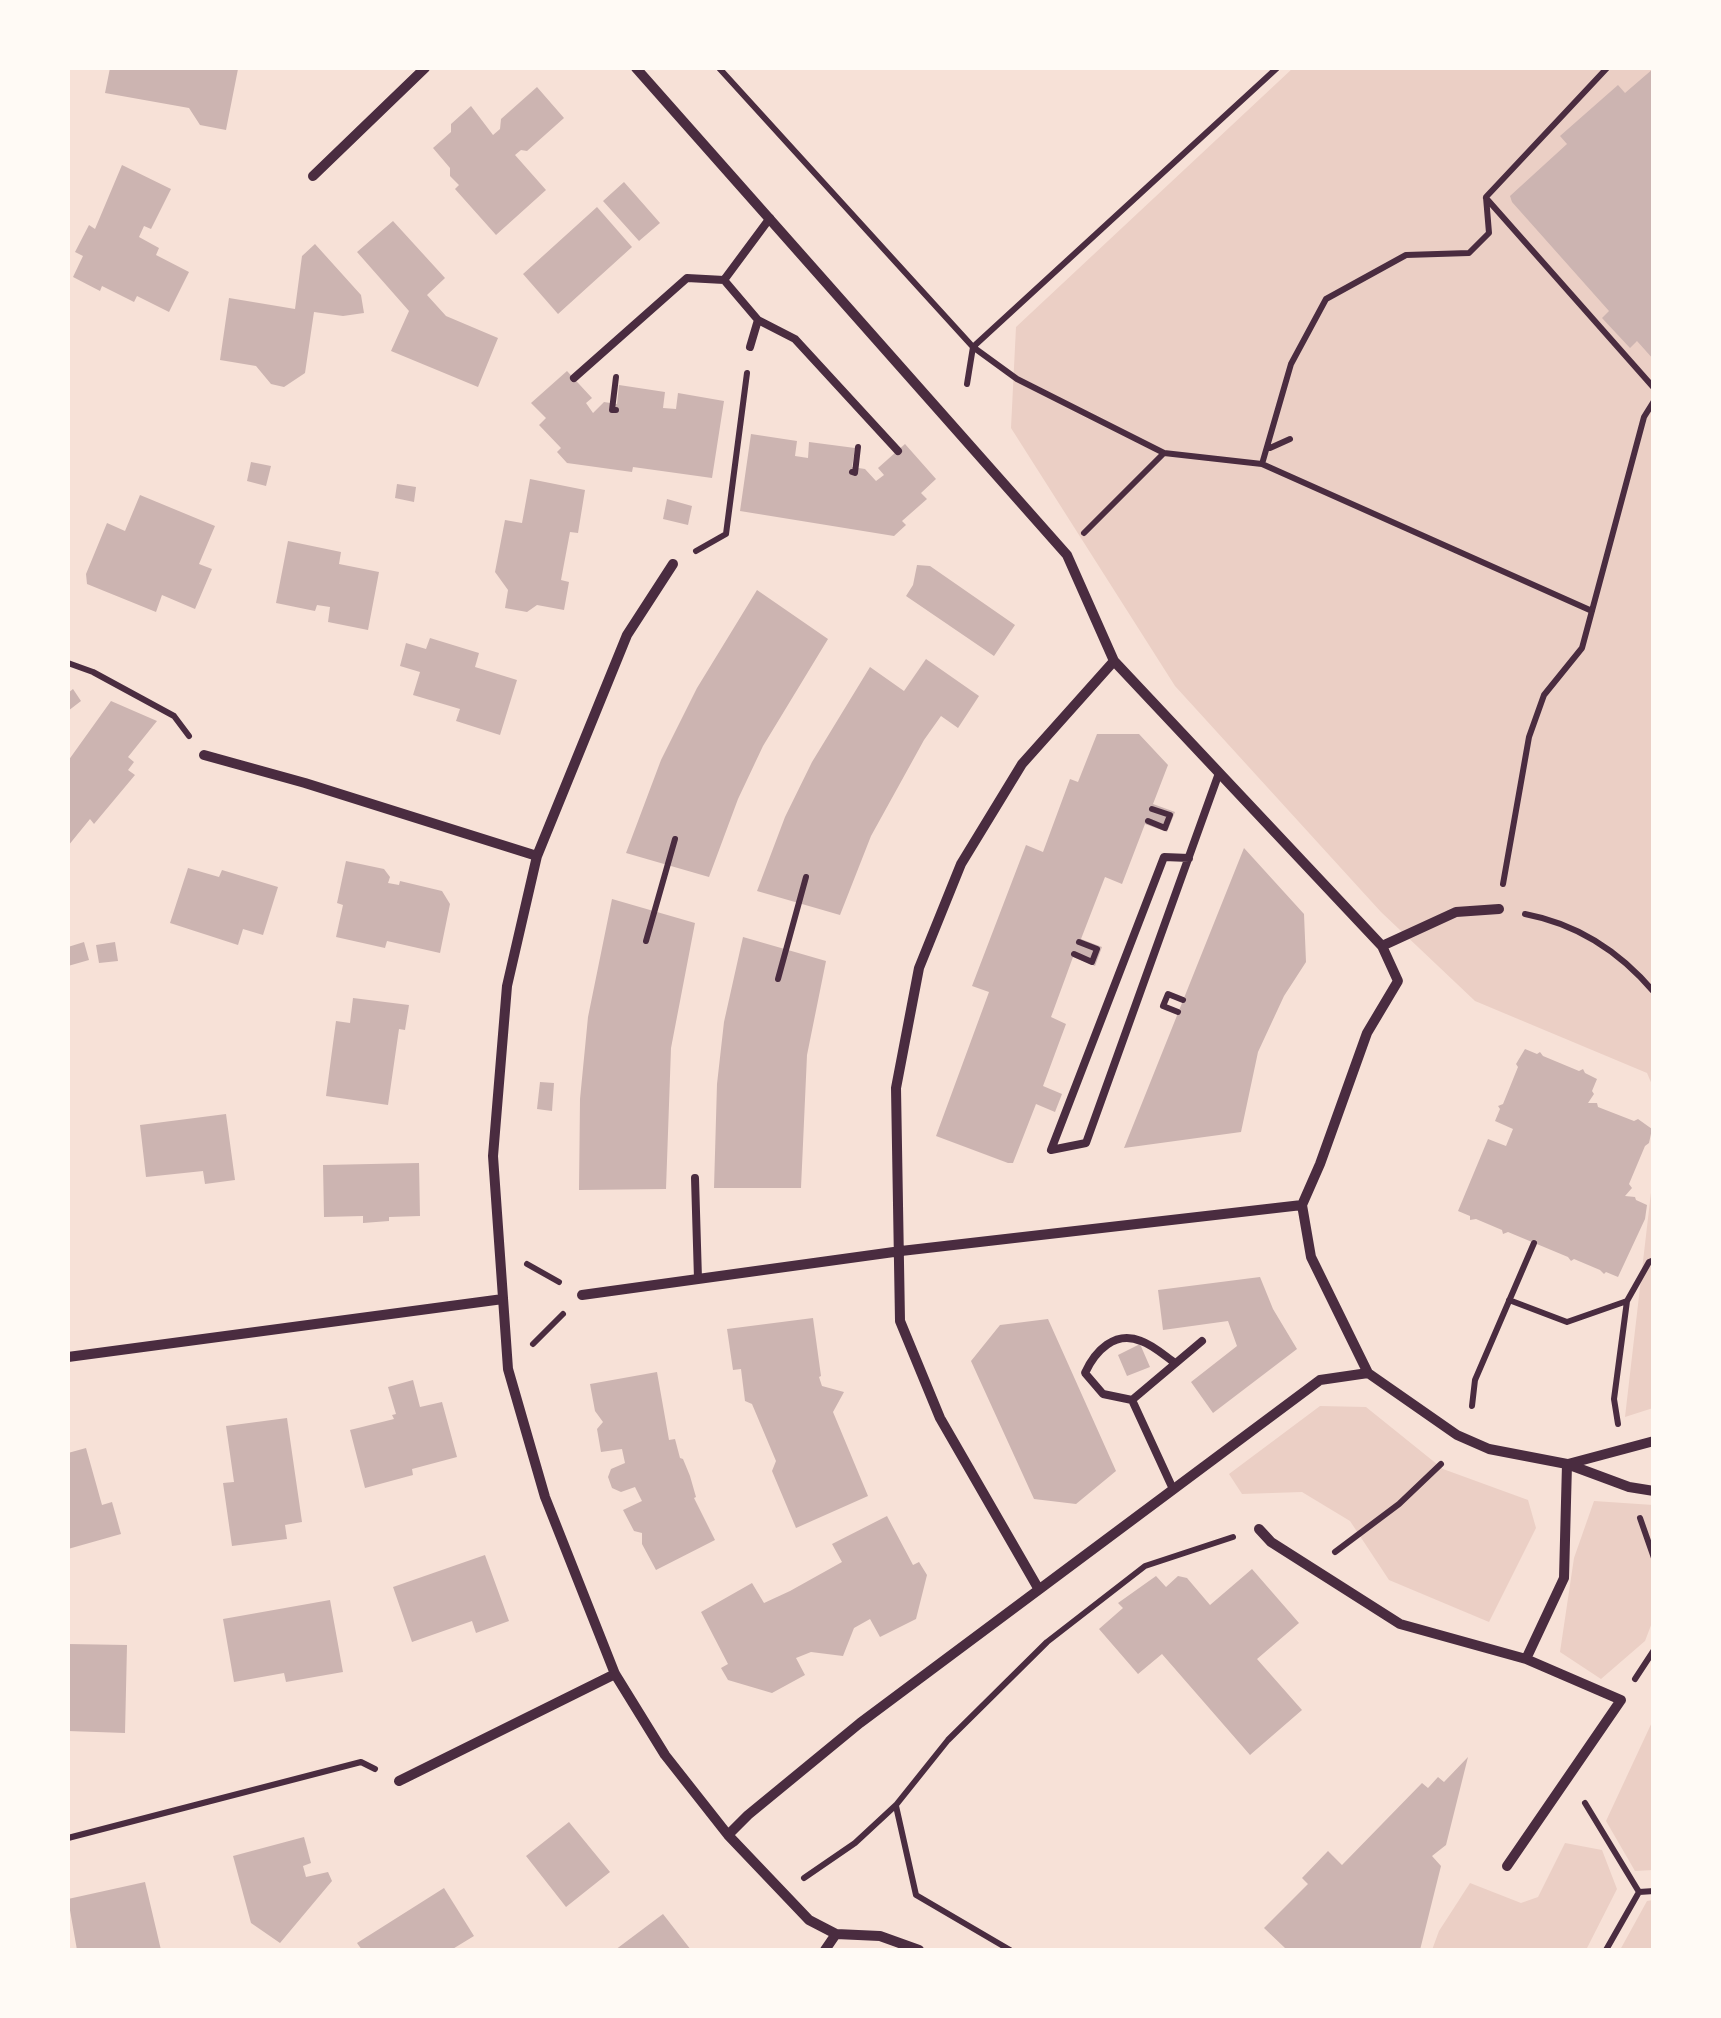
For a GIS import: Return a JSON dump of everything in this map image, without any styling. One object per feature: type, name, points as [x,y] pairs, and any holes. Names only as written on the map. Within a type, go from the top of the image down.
[{"type":"street","points":[[312,176],[425,68]]},
{"type":"street","points":[[636,68],[1067,555],[1114,660],[1382,946],[1398,981],[1367,1032],[1302,1205],[1312,1258],[1368,1372],[1457,1435],[1489,1449],[1567,1464],[1654,1492]]},
{"type":"street","points":[[673,564],[627,635],[536,856],[508,986],[493,1156],[508,1370],[544,1497],[615,1674],[665,1756],[728,1836],[809,1920],[836,1934],[880,1936],[919,1950]]},
{"type":"street","points":[[1038,1588],[940,1418],[900,1321],[896,1088],[919,968],[960,864],[1022,764],[1114,660]]},
{"type":"street","points":[[204,756],[536,856]]},
{"type":"street","points":[[1382,946],[1456,912],[1499,909]]},
{"type":"street","points":[[582,1295],[901,1251],[1302,1205]]},
{"type":"street","points":[[68,1357],[503,1299]]},
{"type":"street","points":[[728,1836],[860,1723],[1320,1380],[1368,1372]]},
{"type":"street","points":[[1567,1464],[1654,1441]]},
{"type":"street","points":[[1526,1659],[1564,1578],[1567,1464]]},
{"type":"street","points":[[1258,1529],[1271,1542],[1400,1624],[1526,1659],[1621,1700],[1507,1866]]},
{"type":"street","points":[[399,1781],[615,1674]]},
{"type":"street","points":[[825,1950],[836,1934]]},
{"type":"lane","points":[[724,280],[770,218]]},
{"type":"lane","points":[[574,378],[687,278],[724,280],[758,320],[795,338],[898,451]]},
{"type":"lane","points":[[750,347],[758,320]]},
{"type":"lane","points":[[1189,858],[1164,857],[1051,1150],[1086,1142],[1189,858],[1219,773]]},
{"type":"lane","points":[[695,1178],[698,1279]]},
{"type":"lane","points":[[1132,1400],[1103,1394],[1094,1384],[1086,1373],[1094,1352],[1112,1341],[1139,1339],[1175,1364]]},
{"type":"lane","points":[[1132,1400],[1202,1341]]},
{"type":"lane","points":[[1132,1400],[1172,1488]]},
{"type":"path","points":[[719,68],[972,347],[1017,379],[1164,453],[1262,464],[1592,611]]},
{"type":"path","points":[[966,384],[972,347],[1278,68]]},
{"type":"path","points":[[1262,464],[1291,364],[1326,299],[1406,255],[1469,252],[1489,234],[1486,197],[1607,68]]},
{"type":"path","points":[[1486,197],[1654,388]]},
{"type":"path","points":[[673,564],[726,534],[750,347]]},
{"type":"path","points":[[616,376],[612,410],[616,410]]},
{"type":"path","points":[[1654,401],[1644,416],[1582,648],[1544,695],[1529,737],[1499,909],[1548,918],[1594,938],[1632,966],[1654,992]]},
{"type":"path","points":[[1268,448],[1290,439]]},
{"type":"path","points":[[852,472],[855,473],[859,441]]},
{"type":"path","points":[[1067,555],[1095,520],[1164,453]]},
{"type":"path","points":[[68,663],[93,672],[174,716],[204,756]]},
{"type":"path","points":[[1148,821],[1165,828],[1170,814],[1152,809]]},
{"type":"path","points":[[646,941],[675,839]]},
{"type":"path","points":[[778,979],[806,877]]},
{"type":"path","points":[[1079,942],[1092,947]]},
{"type":"path","points":[[1074,954],[1088,960]]},
{"type":"path","points":[[1172,996],[1183,1000]]},
{"type":"path","points":[[1167,1007],[1178,1012]]},
{"type":"path","points":[[1472,1406],[1475,1380],[1534,1243]]},
{"type":"path","points":[[500,1248],[582,1295],[508,1370]]},
{"type":"path","points":[[1626,1449],[1614,1399],[1627,1301],[1649,1262],[1654,1260]]},
{"type":"path","points":[[1509,1300],[1567,1322],[1627,1301]]},
{"type":"path","points":[[1313,1569],[1399,1504],[1441,1464]]},
{"type":"path","points":[[1629,1487],[1654,1558]]},
{"type":"path","points":[[783,1893],[855,1843],[896,1805],[948,1740],[1047,1642],[1145,1566],[1258,1529]]},
{"type":"path","points":[[68,1838],[361,1762],[399,1781]]},
{"type":"path","points":[[1569,1776],[1639,1892]]},
{"type":"path","points":[[896,1805],[916,1895],[1010,1950]]},
{"type":"path","points":[[1639,1892],[1654,1892]]},
{"type":"path","points":[[1606,1950],[1639,1892]]},
{"type":"shaded area","points":[[1293,68],[1653,68],[1653,1087],[1647,1073],[1475,1001],[1381,912],[1175,686],[1011,428],[1016,327]]},
{"type":"shaded area","points":[[1653,1175],[1653,1408],[1625,1417]]},
{"type":"shaded area","points":[[1320,1406],[1366,1407],[1443,1469],[1528,1500],[1536,1528],[1489,1622],[1389,1580],[1350,1521],[1302,1492],[1242,1494],[1229,1474]]},
{"type":"shaded area","points":[[1594,1501],[1653,1505],[1653,1620],[1645,1641],[1601,1679],[1560,1652],[1574,1558]]},
{"type":"shaded area","points":[[1653,1720],[1653,1870],[1635,1871],[1606,1821]]},
{"type":"shaded area","points":[[1565,1843],[1602,1850],[1617,1889],[1586,1950],[1432,1950],[1439,1931],[1470,1883],[1521,1903],[1538,1897]]},
{"type":"shaded area","points":[[1653,1900],[1653,1950],[1620,1950],[1647,1901]]},
{"type":"building","points":[[110,68],[238,69],[226,130],[200,125],[189,108],[105,93]]},
{"type":"building","points":[[1654,68],[1654,360],[1637,341],[1630,348],[1602,318],[1609,311],[1510,196],[1567,144],[1560,136],[1618,85],[1625,93]]},
{"type":"building","points":[[537,87],[564,118],[527,151],[515,155],[546,190],[496,235],[455,189],[459,185],[450,176],[450,168],[433,148],[471,106],[493,135],[500,129],[501,119]]},
{"type":"building","points":[[122,165],[171,189],[151,229],[144,226],[139,237],[159,248],[156,255],[189,272],[169,312],[137,296],[134,302],[73,277],[83,256],[75,252],[89,225],[95,229]]},
{"type":"building","points":[[624,182],[660,223],[639,241],[603,201]]},
{"type":"building","points":[[597,207],[632,247],[558,314],[523,274]]},
{"type":"building","points":[[393,221],[445,278],[427,295],[446,316],[498,338],[478,387],[391,351],[409,311],[357,252]]},
{"type":"building","points":[[315,244],[361,295],[364,313],[343,316],[314,312],[305,373],[284,387],[271,384],[256,366],[220,360],[229,298],[295,309],[302,256]]},
{"type":"building","points":[[567,371],[592,398],[586,403],[593,413],[604,402],[617,404],[619,385],[665,392],[663,408],[676,409],[678,393],[724,401],[712,478],[567,463],[557,452],[561,448],[539,425],[546,418],[531,403]]},
{"type":"building","points":[[751,434],[797,441],[795,456],[808,458],[809,442],[855,448],[852,467],[865,469],[876,481],[884,475],[878,468],[905,444],[936,479],[921,493],[927,499],[902,521],[906,525],[894,536],[740,511]]},
{"type":"building","points":[[251,462],[271,466],[266,486],[247,481]]},
{"type":"building","points":[[530,479],[585,490],[578,533],[570,532],[561,580],[569,582],[564,610],[537,605],[527,612],[505,608],[508,590],[495,572],[505,520],[522,523]]},
{"type":"building","points":[[397,484],[416,487],[414,502],[395,498]]},
{"type":"building","points":[[140,495],[215,526],[199,564],[212,569],[195,609],[162,595],[156,612],[87,584],[86,574],[107,523],[125,531]]},
{"type":"building","points":[[667,499],[692,506],[688,525],[663,519]]},
{"type":"building","points":[[288,541],[341,552],[339,564],[379,572],[368,630],[328,622],[330,607],[317,605],[315,611],[276,603]]},
{"type":"building","points":[[917,565],[930,566],[1015,625],[994,656],[906,596]]},
{"type":"building","points":[[757,590],[828,639],[763,746],[709,877],[626,853],[661,760],[697,688]]},
{"type":"building","points":[[430,638],[479,653],[475,667],[517,680],[500,735],[456,721],[460,709],[413,695],[420,672],[400,666],[406,643],[426,649]]},
{"type":"building","points":[[926,659],[979,696],[958,728],[941,716],[924,740],[871,836],[840,915],[757,891],[785,817],[812,762],[870,667],[904,691]]},
{"type":"building","points":[[73,689],[81,701],[68,711],[68,693]]},
{"type":"building","points":[[111,701],[157,721],[128,757],[134,762],[128,770],[135,775],[94,824],[90,819],[68,846],[68,761]]},
{"type":"building","points":[[1097,734],[1139,734],[1168,765],[1153,804],[1175,812],[1167,832],[1145,824],[1122,884],[1105,877],[1081,939],[1102,947],[1095,966],[1073,957],[1051,1017],[1066,1024],[1043,1086],[1062,1094],[1055,1112],[1036,1104],[1013,1163],[1008,1163],[936,1136],[989,992],[972,986],[1026,845],[1043,852],[1070,779],[1078,782]]},
{"type":"building","points":[[1244,848],[1304,914],[1306,962],[1284,996],[1258,1052],[1241,1132],[1124,1148]]},
{"type":"building","points":[[346,861],[384,869],[390,877],[388,883],[399,885],[400,881],[442,891],[450,904],[440,953],[387,941],[385,948],[336,937],[343,905],[337,903]]},
{"type":"building","points":[[188,868],[219,877],[222,870],[278,887],[263,935],[243,929],[238,945],[170,923]]},
{"type":"building","points":[[612,899],[695,923],[671,1048],[666,1189],[579,1190],[580,1099],[588,1017]]},
{"type":"building","points":[[743,937],[826,961],[807,1055],[801,1188],[714,1188],[717,1084],[724,1022]]},
{"type":"building","points":[[84,942],[89,960],[68,966],[68,947]]},
{"type":"building","points":[[115,942],[118,961],[99,963],[96,945]]},
{"type":"building","points":[[353,998],[409,1005],[405,1030],[399,1029],[388,1105],[326,1096],[336,1021],[350,1023]]},
{"type":"building","points":[[1525,1049],[1579,1071],[1583,1069],[1597,1079],[1588,1103],[1597,1103],[1598,1107],[1634,1121],[1638,1119],[1652,1129],[1629,1184],[1632,1188],[1625,1196],[1647,1205],[1645,1219],[1618,1277],[1508,1232],[1503,1234],[1502,1230],[1470,1220],[1470,1216],[1458,1211],[1488,1139],[1506,1146],[1513,1129],[1495,1121]]},
{"type":"building","points":[[540,1082],[554,1083],[552,1111],[537,1109]]},
{"type":"building","points":[[226,1114],[235,1180],[205,1184],[203,1171],[146,1177],[140,1125]]},
{"type":"building","points":[[419,1163],[420,1216],[363,1223],[363,1216],[324,1217],[323,1165]]},
{"type":"building","points":[[1260,1277],[1273,1309],[1297,1349],[1213,1413],[1191,1382],[1237,1346],[1228,1321],[1163,1330],[1158,1290]]},
{"type":"building","points":[[813,1318],[819,1377],[822,1386],[844,1392],[833,1412],[868,1496],[796,1528],[772,1471],[776,1461],[752,1404],[745,1401],[741,1369],[733,1370],[727,1329]]},
{"type":"building","points":[[1048,1319],[1116,1471],[1076,1504],[1034,1499],[971,1361],[1000,1325]]},
{"type":"building","points":[[1140,1344],[1150,1367],[1127,1376],[1118,1355]]},
{"type":"building","points":[[657,1372],[669,1440],[675,1439],[694,1498],[715,1540],[656,1570],[642,1544],[642,1533],[634,1531],[623,1510],[642,1501],[635,1487],[621,1492],[612,1488],[608,1477],[611,1469],[625,1463],[622,1449],[601,1452],[597,1429],[603,1422],[595,1411],[590,1384]]},
{"type":"building","points":[[413,1380],[420,1407],[442,1402],[457,1457],[412,1469],[413,1475],[365,1488],[350,1430],[394,1419],[388,1387]]},
{"type":"building","points":[[287,1418],[302,1522],[285,1525],[287,1539],[232,1546],[223,1483],[234,1482],[226,1426]]},
{"type":"building","points":[[86,1448],[102,1505],[112,1502],[121,1534],[68,1549],[68,1453]]},
{"type":"building","points":[[887,1516],[913,1565],[919,1562],[927,1575],[916,1619],[880,1637],[870,1619],[854,1628],[843,1656],[811,1652],[796,1658],[805,1675],[772,1693],[728,1680],[721,1668],[728,1664],[701,1612],[752,1583],[764,1603],[790,1591],[842,1562],[832,1544]]},
{"type":"building","points":[[485,1555],[509,1621],[476,1633],[472,1621],[412,1642],[393,1587]]},
{"type":"building","points":[[1252,1569],[1299,1623],[1257,1659],[1302,1710],[1250,1755],[1162,1654],[1138,1674],[1099,1629],[1123,1608],[1118,1603],[1156,1576],[1166,1587],[1178,1576],[1187,1578],[1210,1605]]},
{"type":"building","points":[[330,1600],[343,1672],[286,1682],[284,1673],[234,1682],[223,1619]]},
{"type":"building","points":[[68,1644],[127,1645],[125,1733],[68,1731]]},
{"type":"building","points":[[1468,1757],[1446,1845],[1432,1856],[1441,1866],[1420,1950],[1283,1950],[1264,1928],[1308,1884],[1302,1878],[1328,1851],[1342,1865],[1422,1783],[1428,1788],[1438,1777],[1444,1782]]},
{"type":"building","points":[[569,1822],[610,1872],[566,1907],[526,1856]]},
{"type":"building","points":[[304,1837],[311,1863],[303,1866],[306,1877],[328,1872],[332,1881],[280,1943],[251,1923],[233,1856]]},
{"type":"building","points":[[145,1882],[161,1950],[77,1950],[68,1899]]},
{"type":"building","points":[[444,1888],[474,1936],[451,1950],[362,1950],[357,1943]]},
{"type":"building","points":[[663,1914],[691,1950],[615,1950]]}]
